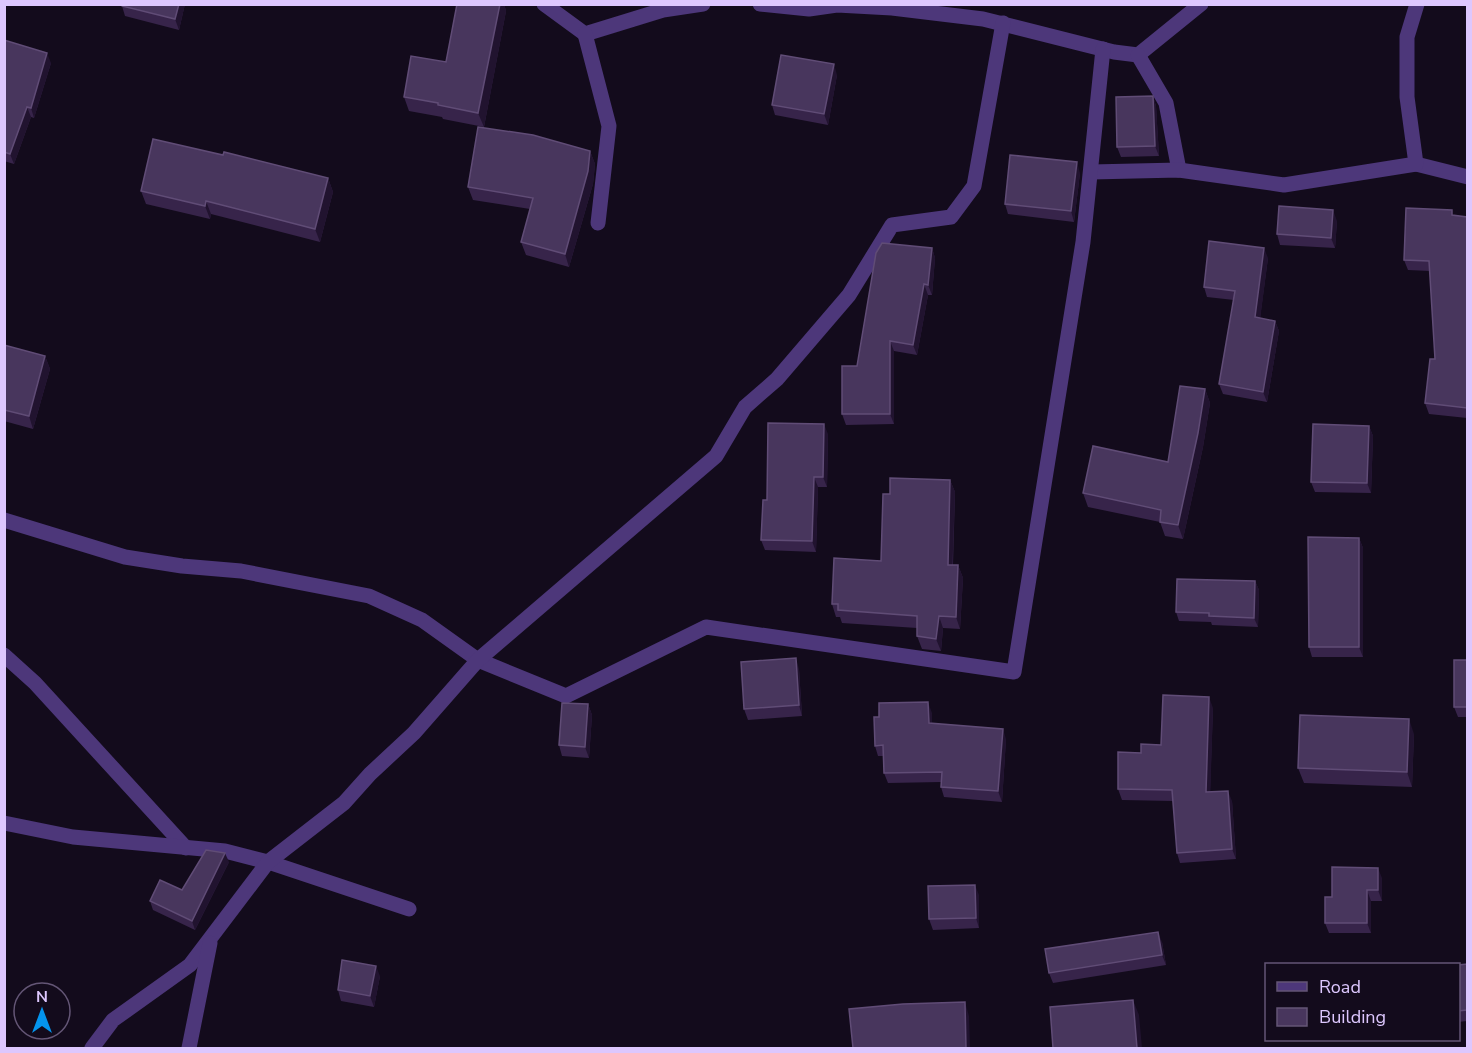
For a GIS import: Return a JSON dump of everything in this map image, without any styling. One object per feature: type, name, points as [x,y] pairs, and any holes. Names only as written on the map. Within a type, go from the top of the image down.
[{"type":"street","points":[[544,4],[585,34],[609,126],[598,223]]},
{"type":"street","points":[[585,34],[663,10],[703,4]]},
{"type":"street","points":[[760,4],[809,9],[837,5],[892,8],[983,19],[1104,49],[1138,55],[1202,4]]},
{"type":"street","points":[[1416,164],[1407,97],[1407,37],[1418,4]]},
{"type":"street","points":[[92,1048],[113,1020],[189,965],[268,862],[344,803],[370,774],[414,733],[478,660],[716,456],[745,407],[777,379],[849,296],[892,225],[951,217],[974,186],[1004,23]]},
{"type":"street","points":[[4,520],[125,557],[182,566],[241,571],[369,596],[422,620],[478,660],[566,696],[706,627],[1014,672],[1083,242],[1104,49]]},
{"type":"street","points":[[1138,55],[1166,103],[1179,170]]},
{"type":"street","points":[[1091,172],[1179,170],[1284,185],[1416,164],[1467,177]]},
{"type":"street","points":[[4,655],[35,683],[186,848]]},
{"type":"street","points":[[4,823],[73,837],[225,851],[268,862],[409,909]]},
{"type":"street","points":[[189,1048],[211,938]]},
{"type":"building","points":[[122,4],[179,4],[175,19],[122,6]]},
{"type":"building","points":[[457,4],[500,4],[478,113],[404,97],[411,56],[446,62]]},
{"type":"building","points":[[4,40],[47,53],[31,108],[27,107],[10,154],[4,152]]},
{"type":"building","points":[[781,55],[834,64],[824,114],[772,105]]},
{"type":"building","points":[[1153,96],[1155,146],[1117,147],[1116,97]]},
{"type":"building","points":[[478,127],[533,135],[590,151],[588,171],[565,254],[521,242],[533,198],[468,187]]},
{"type":"building","points":[[153,139],[223,155],[224,152],[328,178],[315,229],[206,201],[205,206],[141,191]]},
{"type":"building","points":[[1010,155],[1077,162],[1071,211],[1005,204]]},
{"type":"building","points":[[1279,206],[1333,210],[1331,238],[1277,234]]},
{"type":"building","points":[[1406,208],[1452,210],[1452,215],[1467,217],[1467,408],[1425,403],[1430,359],[1435,359],[1429,261],[1404,260]]},
{"type":"building","points":[[1209,241],[1264,248],[1255,317],[1275,321],[1263,392],[1219,384],[1235,291],[1204,287]]},
{"type":"building","points":[[882,243],[932,248],[928,285],[924,284],[913,345],[890,341],[890,414],[842,414],[842,366],[857,366],[876,253]]},
{"type":"building","points":[[4,345],[45,356],[29,416],[4,410]]},
{"type":"building","points":[[1180,386],[1205,389],[1178,525],[1160,522],[1161,510],[1083,493],[1093,446],[1168,462]]},
{"type":"building","points":[[768,423],[824,424],[823,477],[814,477],[812,541],[761,540],[763,500],[767,500]]},
{"type":"building","points":[[1313,424],[1369,426],[1367,483],[1311,482]]},
{"type":"building","points":[[890,478],[950,480],[948,565],[958,565],[956,617],[939,616],[936,639],[917,636],[917,616],[838,610],[838,604],[832,604],[834,558],[881,561],[883,494],[890,494]]},
{"type":"building","points":[[1308,537],[1359,538],[1359,647],[1309,647]]},
{"type":"building","points":[[1177,579],[1255,581],[1254,618],[1176,612]]},
{"type":"building","points":[[796,658],[799,705],[744,709],[741,662]]},
{"type":"building","points":[[1454,660],[1467,660],[1467,707],[1454,707]]},
{"type":"building","points":[[1163,695],[1209,697],[1206,792],[1228,791],[1232,849],[1177,853],[1172,790],[1118,789],[1118,752],[1141,753],[1141,744],[1161,745]]},
{"type":"building","points":[[928,702],[929,723],[1003,729],[998,791],[941,787],[942,772],[884,773],[883,745],[875,746],[874,717],[879,717],[879,703]]},
{"type":"building","points":[[562,703],[588,704],[585,747],[559,745]]},
{"type":"building","points":[[1300,715],[1409,719],[1407,772],[1298,768]]},
{"type":"building","points":[[206,850],[225,853],[192,921],[150,901],[160,880],[182,890]]},
{"type":"building","points":[[1332,867],[1378,868],[1378,890],[1367,890],[1367,923],[1325,923],[1325,897],[1332,897]]},
{"type":"building","points":[[975,885],[976,918],[929,919],[928,886]]},
{"type":"building","points":[[1158,932],[1162,955],[1049,973],[1045,949]]},
{"type":"building","points":[[342,960],[376,966],[370,996],[338,990]]},
{"type":"building","points":[[1467,964],[1467,1010],[1460,1011],[1460,965]]},
{"type":"building","points":[[1133,1000],[1137,1048],[1053,1048],[1050,1007]]},
{"type":"building","points":[[965,1002],[966,1048],[853,1048],[849,1009]]}]
